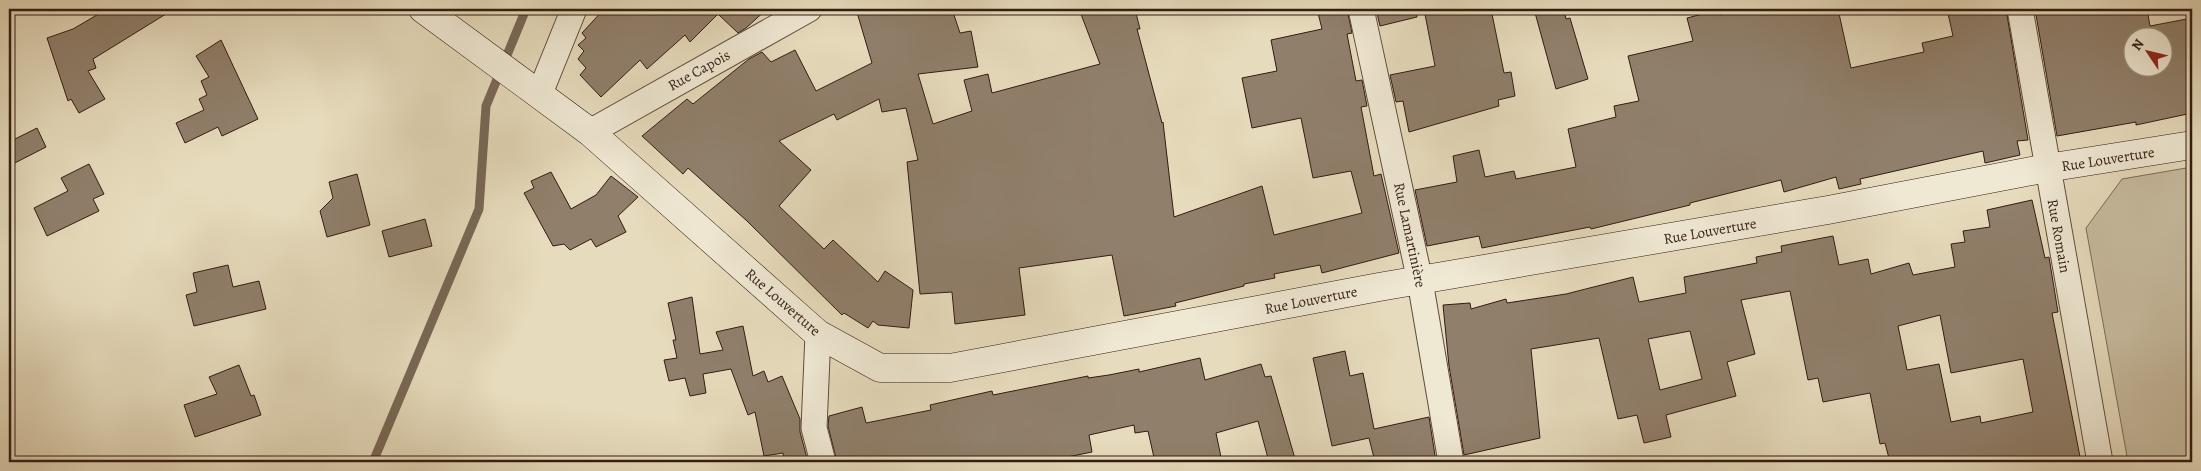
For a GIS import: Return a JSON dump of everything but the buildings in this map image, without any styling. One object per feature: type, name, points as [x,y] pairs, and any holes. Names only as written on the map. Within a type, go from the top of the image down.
[{"type":"main road","name":"Rue Louverture","points":[[423,9],[590,132],[818,334],[880,368],[950,368],[1420,280],[1828,210],[2047,168],[2192,145]]},
{"type":"street","points":[[532,88],[574,9]]},
{"type":"street","name":"Rue Capois","points":[[590,132],[808,9]]},
{"type":"street","name":"Rue Lamartinière","points":[[1361,9],[1420,280],[1451,462]]},
{"type":"street","name":"Rue Romain","points":[[2020,9],[2100,462]]},
{"type":"street","points":[[818,334],[814,428],[823,462]]},
{"type":"shaded area","points":[[2192,167],[2192,462],[2128,462],[2086,228],[2122,179]]},
{"type":"waterway","points":[[373,462],[479,209],[486,106],[526,9]]}]
